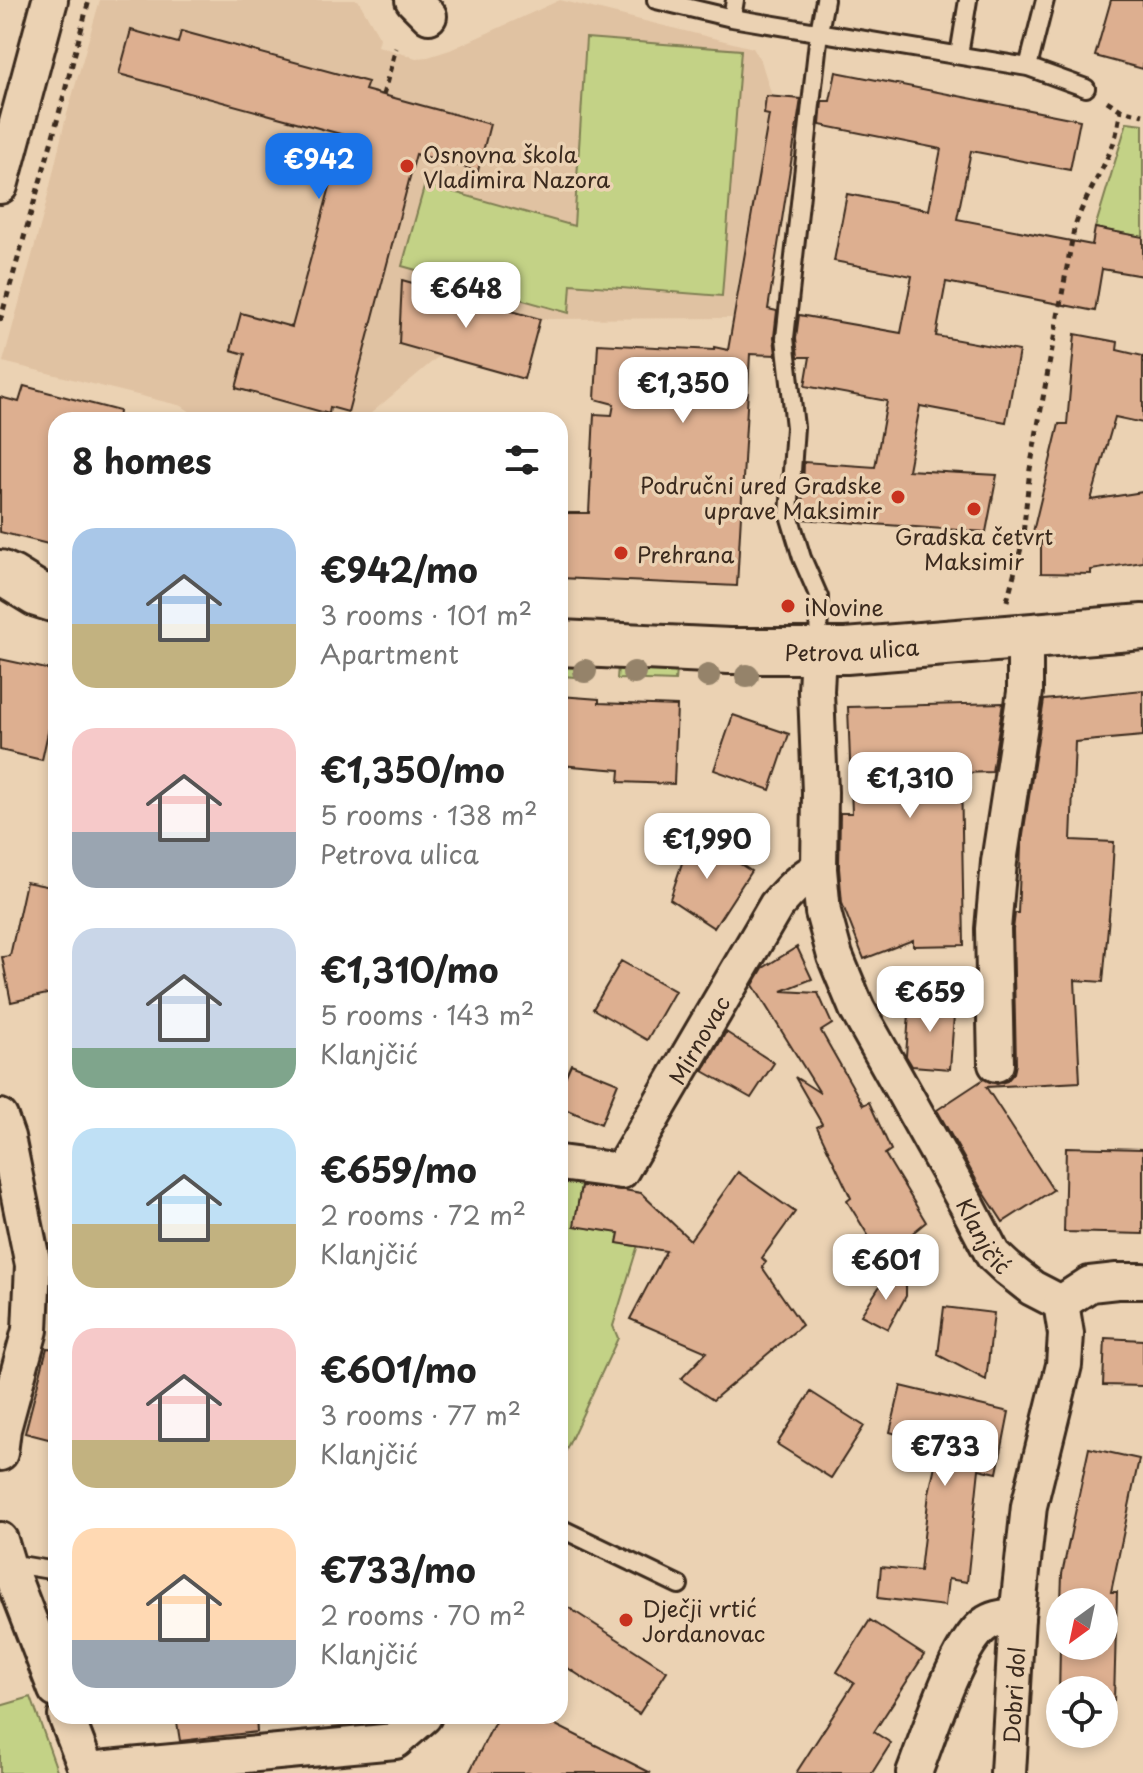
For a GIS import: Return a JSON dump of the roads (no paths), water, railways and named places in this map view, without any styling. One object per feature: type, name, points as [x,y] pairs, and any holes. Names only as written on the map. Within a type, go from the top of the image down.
[{"type":"street","points":[[0,186],[50,0]]},
{"type":"street","points":[[0,573],[11,578],[31,596]]},
{"type":"street","points":[[996,1064],[993,929],[999,862],[1025,692],[1015,622]]},
{"type":"street","name":"Petrova ulica","points":[[568,643],[729,651],[846,651],[1015,622],[1143,627]]},
{"type":"street","name":"Klanjčić","points":[[818,651],[819,869],[823,912],[835,956],[857,1009],[993,1255],[1032,1288],[1061,1303]]},
{"type":"street","name":"Mirnovac","points":[[568,1164],[621,1171],[776,906],[793,886],[819,869]]},
{"type":"street","points":[[0,1117],[7,1137],[33,1265],[30,1330],[3,1429],[0,1453]]},
{"type":"street","points":[[914,1773],[965,1647],[988,1621],[1017,1617],[1029,1506],[1064,1365],[1066,1334],[1061,1303],[1090,1284],[1143,1281]]},
{"type":"street","points":[[3,1552],[48,1669]]},
{"type":"street","name":"Dobri dol","points":[[1008,1773],[1017,1617]]},
{"type":"street","points":[[69,1724],[88,1772],[395,1741],[415,1724]]},
{"type":"lane","points":[[656,0],[732,18],[1028,67],[1086,88]]},
{"type":"lane","points":[[732,18],[735,0]]},
{"type":"lane","points":[[818,651],[819,597],[802,558],[789,515],[795,427],[785,338],[825,0]]},
{"type":"lane","points":[[959,55],[968,0]]},
{"type":"lane","points":[[1028,67],[1045,0]]},
{"type":"lane","points":[[568,1532],[679,1585]]},
{"type":"lane","points":[[3,1552],[48,1568]]},
{"type":"place","name":"Osnovna škola Vladimira Nazora","points":[[407,166]]},
{"type":"place","name":"Područni ured Gradske uprave Maksimir","points":[[898,497]]},
{"type":"place","name":"Gradska četvrt Maksimir","points":[[974,509]]},
{"type":"place","name":"Prehrana","points":[[621,553]]},
{"type":"place","name":"iNovine","points":[[788,606]]},
{"type":"place","name":"Dječji vrtić Jordanovac","points":[[626,1620]]}]
